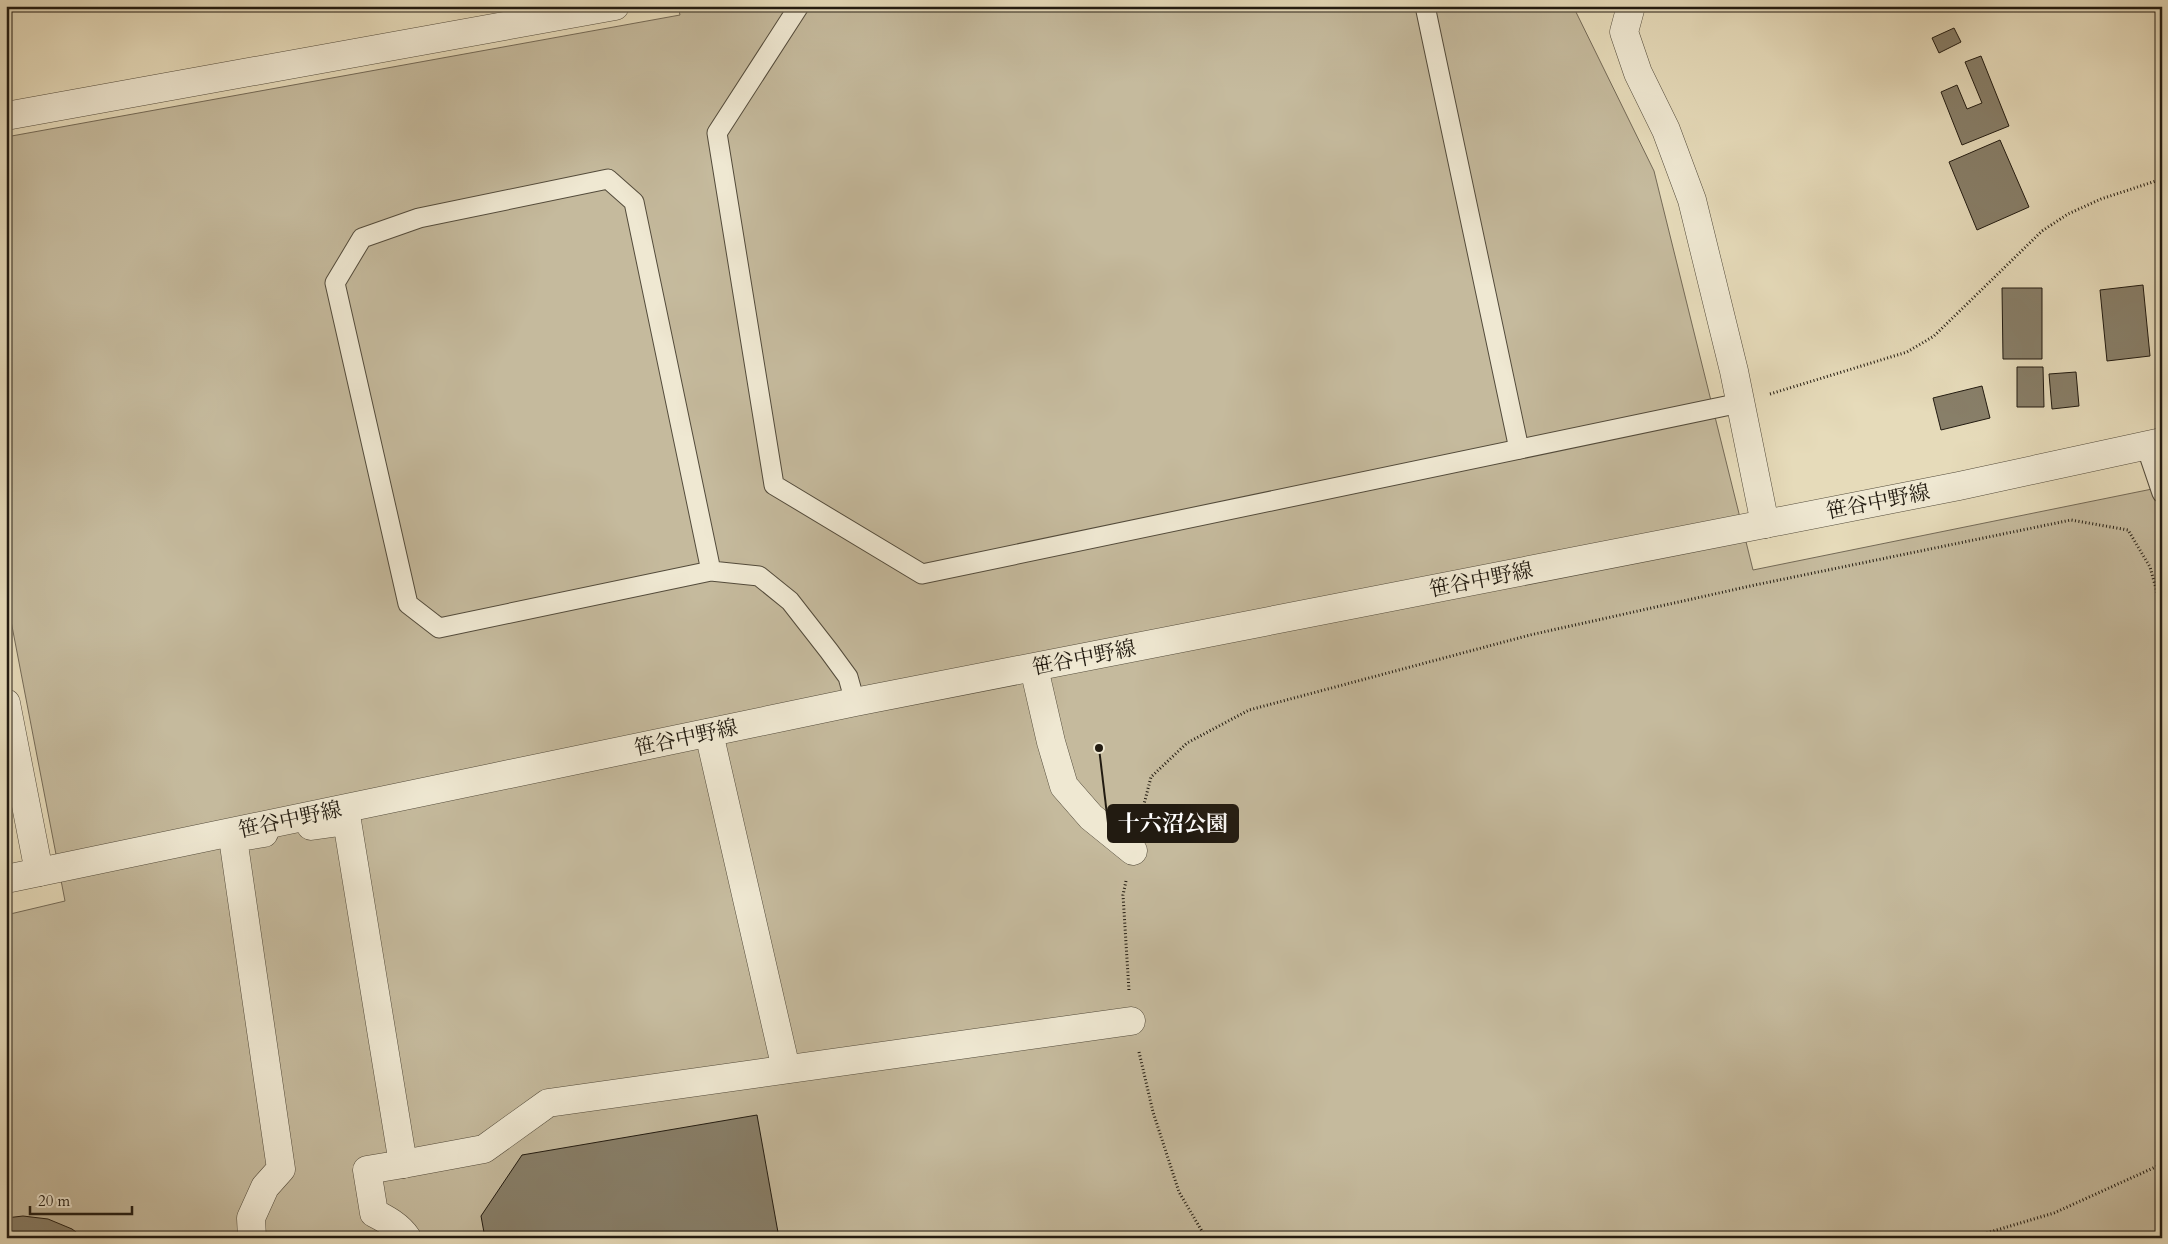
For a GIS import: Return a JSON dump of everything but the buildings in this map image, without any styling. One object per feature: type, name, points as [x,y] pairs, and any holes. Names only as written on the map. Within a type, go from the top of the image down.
[{"type":"street","points":[[6,116],[615,6]]},
{"type":"street","points":[[1630,6],[1624,32],[1638,73],[1666,130],[1692,200],[1734,371],[1765,524]]},
{"type":"street","name":"笹谷中野線","points":[[6,879],[855,702],[1959,486],[2154,444]]},
{"type":"street","points":[[1034,668],[1051,742],[1064,786],[1091,817],[1133,852]]},
{"type":"street","points":[[6,703],[39,872]]},
{"type":"street","points":[[709,733],[786,1068]]},
{"type":"street","points":[[252,1238],[251,1218],[265,1187],[281,1169],[233,838],[347,821],[403,1164]]},
{"type":"street","points":[[407,1238],[392,1223],[374,1213],[367,1170],[484,1150],[548,1103],[786,1068],[1131,1021]]},
{"type":"lane","points":[[799,6],[717,133],[774,485],[922,574],[1740,403]]},
{"type":"lane","points":[[1425,6],[1519,449]]},
{"type":"lane","points":[[711,571],[634,202],[608,180],[419,218],[362,238],[334,283],[408,604],[439,628],[711,571],[759,576],[790,601],[848,677],[855,702]]},
{"type":"lane","points":[[2154,444],[2162,493]]},
{"type":"path","points":[[1740,403],[1906,352],[1934,336],[2042,230],[2068,214],[2101,200],[2162,179]]},
{"type":"path","points":[[1151,777],[1186,743],[1249,710],[1530,635],[2071,520],[2128,530],[2150,568],[2162,610]]},
{"type":"path","points":[[1970,1238],[2054,1213],[2162,1164]]},
{"type":"shaded area","points":[[678,6],[1573,6],[1654,171],[1753,570],[2162,487],[2162,1238],[6,1238],[6,915],[65,901],[6,595],[6,137],[680,15]]},
{"type":"place","name":"十六沼公園","points":[[1099,748]]}]
